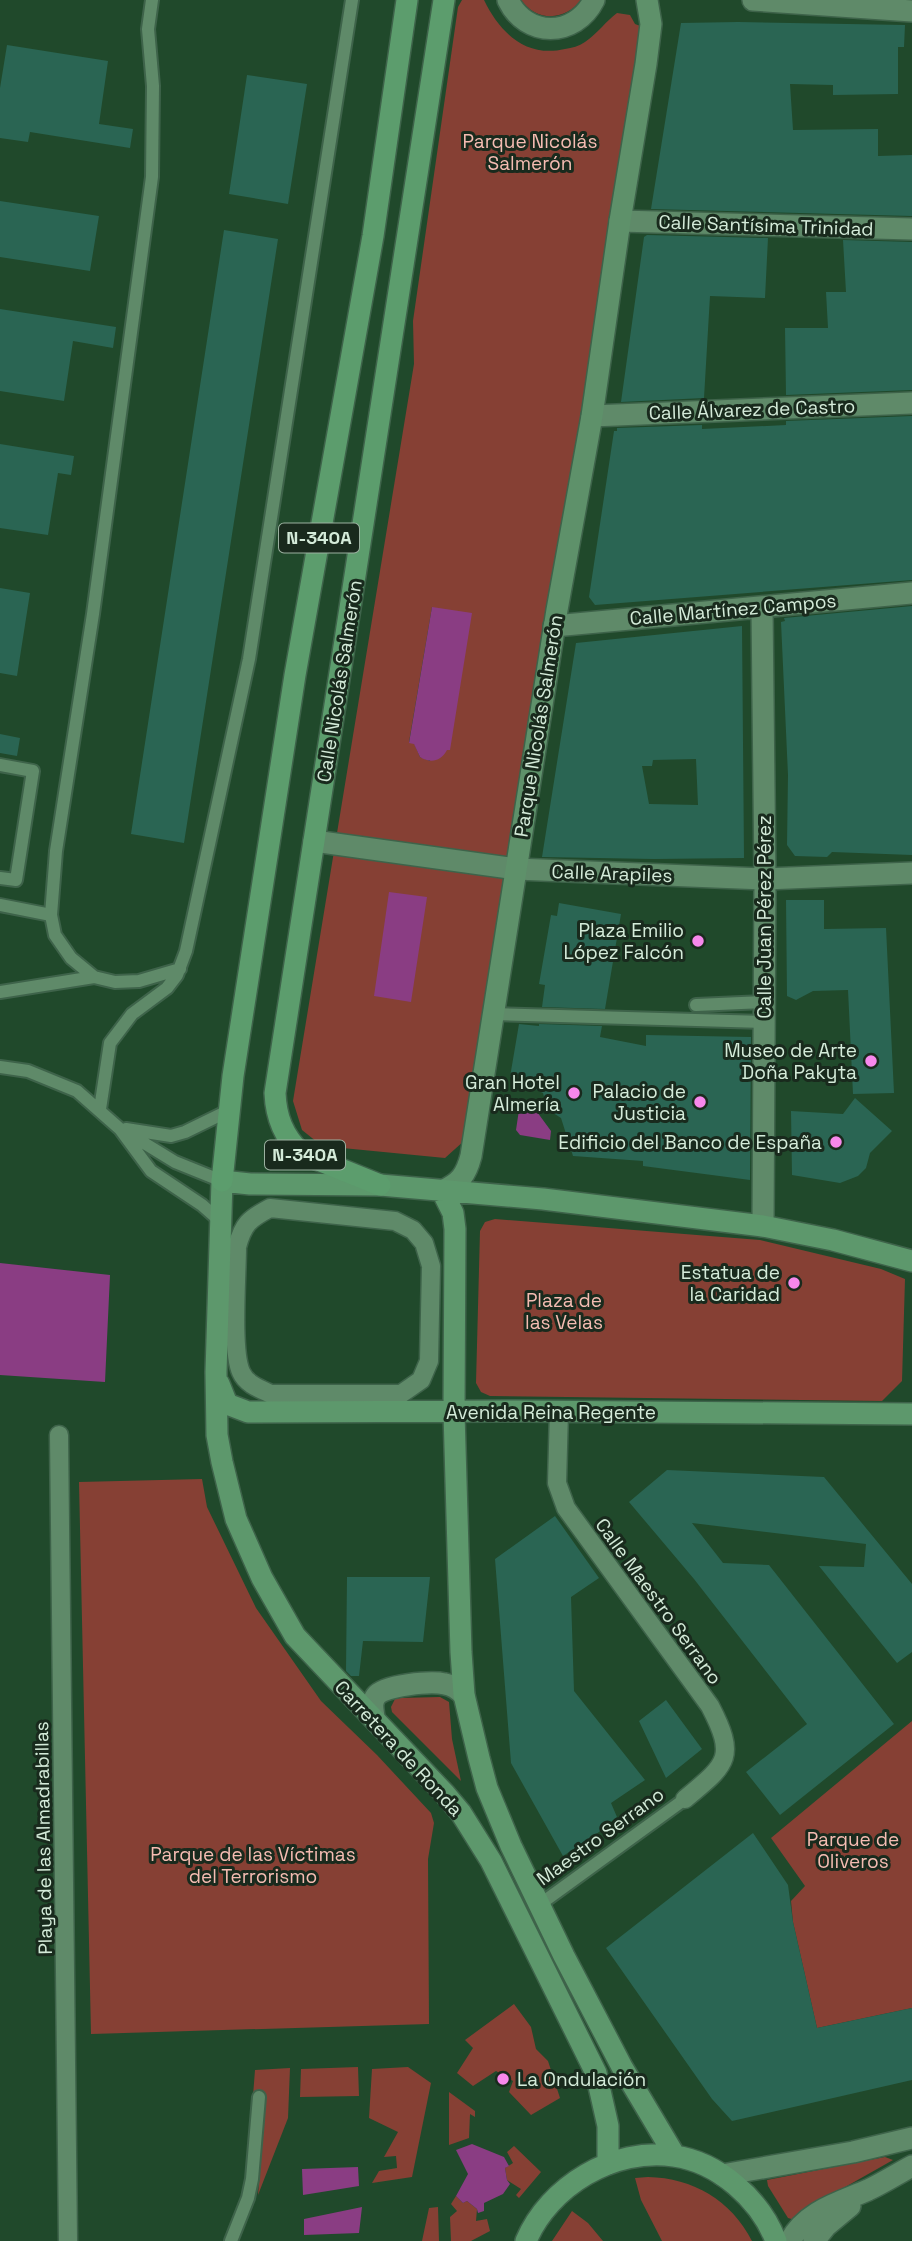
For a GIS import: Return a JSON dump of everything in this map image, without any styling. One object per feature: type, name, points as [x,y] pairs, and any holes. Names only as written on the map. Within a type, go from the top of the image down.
[{"type":"highway","name":"N-340A","points":[[222,1181],[228,1111],[295,676],[373,236],[407,0]]},
{"type":"highway","name":"Calle Nicolás Salmerón","points":[[380,1185],[301,1153],[286,1136],[276,1109],[276,1085],[444,0]]},
{"type":"main road","name":"Parque Nicolás Salmerón","points":[[442,1191],[465,1176],[471,1156],[554,626],[592,416],[648,53],[651,23],[647,0]]},
{"type":"main road","points":[[222,1181],[250,1184],[380,1185],[543,1199],[763,1226],[833,1240],[912,1261]]},
{"type":"main road","name":"Carretera de Ronda","points":[[222,1181],[216,1372],[218,1435],[236,1519],[279,1611],[295,1636],[445,1794],[461,1813],[491,1861],[596,2073],[608,2126],[608,2164]]},
{"type":"main road","name":"Carretera de Ronda","points":[[442,1191],[453,1213],[455,1229],[457,1569],[464,1695],[487,1788],[511,1846],[622,2067],[675,2156]]},
{"type":"main road","name":"Avenida Reina Regente","points":[[216,1372],[227,1404],[248,1412],[911,1412]]},
{"type":"main road","points":[[526,2241],[551,2203],[583,2176],[608,2164],[649,2155],[675,2156],[698,2163],[722,2175],[756,2206],[776,2241]]},
{"type":"street","points":[[508,0],[514,12],[525,22],[546,29],[561,28],[574,23],[586,14],[594,0]]},
{"type":"street","points":[[753,0],[879,4],[912,11]]},
{"type":"street","name":"Calle Santísima Trinidad","points":[[620,221],[912,229]]},
{"type":"street","name":"Calle Álvarez de Castro","points":[[592,416],[912,403]]},
{"type":"street","name":"Calle Martínez Campos","points":[[554,626],[912,593]]},
{"type":"street","name":"Calle Juan Pérez Pérez","points":[[762,607],[765,878],[763,1226]]},
{"type":"street","name":"Calle Arapiles","points":[[314,841],[516,869],[765,878],[912,873]]},
{"type":"street","points":[[270,1208],[395,1221],[413,1230],[424,1243],[430,1266],[429,1361],[421,1380],[401,1394],[271,1394],[253,1386],[241,1374],[236,1354],[237,1247],[241,1230],[253,1217],[270,1208]]},
{"type":"street","name":"Calle Maestro Serrano","points":[[559,1412],[557,1483],[566,1508],[710,1706],[724,1735],[725,1758],[713,1776],[685,1799]]},
{"type":"street","name":"Playa de las Almadrabillas","points":[[59,1435],[68,2241]]},
{"type":"street","points":[[374,1717],[372,1706],[383,1689],[426,1683],[447,1684],[464,1695]]},
{"type":"street","points":[[722,2175],[853,2152],[912,2138]]},
{"type":"street","points":[[790,2241],[808,2218],[871,2189],[912,2166]]},
{"type":"street","points":[[814,2241],[825,2226],[871,2189]]},
{"type":"lane","points":[[94,977],[71,958],[60,943],[55,935],[51,915],[55,851],[93,614],[152,177],[153,86],[148,29],[152,0]]},
{"type":"lane","points":[[100,1109],[110,1042],[132,1014],[167,988],[180,969],[189,938],[249,659],[352,0]]},
{"type":"lane","points":[[0,765],[33,771],[16,880],[0,878]]},
{"type":"lane","points":[[0,905],[51,915]]},
{"type":"lane","points":[[0,992],[94,977],[115,982],[139,981],[180,969]]},
{"type":"lane","points":[[696,1004],[764,1012]]},
{"type":"lane","points":[[492,1014],[764,1012]]},
{"type":"lane","points":[[0,1066],[28,1071],[77,1091],[120,1129],[151,1171],[202,1205],[219,1220]]},
{"type":"lane","points":[[120,1129],[171,1136],[228,1111]]},
{"type":"lane","points":[[120,1129],[175,1162],[222,1181]]},
{"type":"lane","name":"Maestro Serrano","points":[[539,1905],[685,1799]]},
{"type":"lane","points":[[231,2241],[248,2198],[252,2179],[259,2097]]},
{"type":"green space","name":"Parque Nicolás Salmerón","points":[[462,0],[484,0],[506,32],[526,46],[538,50],[551,51],[580,45],[617,13],[630,15],[635,24],[643,27],[465,1140],[445,1158],[322,1146],[302,1130],[293,1101],[414,364],[413,321],[458,7]],"holes":[[[432,607],[430,761],[420,757],[414,743],[409,742]]]},
{"type":"green space","points":[[521,0],[581,0],[567,12],[551,16],[535,12]]},
{"type":"green space","name":"Plaza de las Velas","points":[[495,1219],[760,1240],[881,1269],[905,1279],[902,1381],[882,1401],[490,1396],[481,1392],[476,1383],[480,1231],[485,1222]]},
{"type":"green space","name":"Parque de las Víctimas del Terrorismo","points":[[202,1479],[207,1507],[256,1608],[321,1701],[377,1755],[431,1813],[434,1823],[428,1859],[429,2024],[91,2034],[79,1482]]},
{"type":"green space","points":[[440,1697],[449,1702],[452,1739],[461,1781],[392,1712],[395,1699]]},
{"type":"green space","name":"Parque de Oliveros","points":[[912,1721],[912,2008],[817,2028],[793,1922],[791,1901],[805,1886],[771,1838]]},
{"type":"green space","points":[[514,2004],[531,2027],[536,2049],[548,2061],[560,2098],[531,2115],[509,2092],[513,2081],[496,2071],[473,2086],[457,2073],[473,2048],[465,2040]]},
{"type":"green space","points":[[358,2067],[359,2096],[300,2097],[301,2069]]},
{"type":"green space","points":[[408,2067],[431,2083],[412,2177],[372,2183],[379,2171],[397,2168],[396,2156],[384,2157],[398,2132],[369,2118],[372,2069]]},
{"type":"green space","points":[[290,2068],[288,2118],[258,2195],[266,2096],[253,2096],[255,2070]]},
{"type":"green space","points":[[449,2092],[475,2111],[475,2117],[470,2114],[469,2138],[449,2145]]},
{"type":"green space","points":[[514,2146],[541,2172],[519,2198],[516,2195],[521,2189],[507,2180],[505,2168],[513,2163],[507,2152]]},
{"type":"green space","points":[[885,2157],[893,2160],[808,2208],[795,2220],[788,2218],[768,2186],[767,2180]]},
{"type":"green space","points":[[648,2177],[680,2182],[709,2194],[733,2214],[752,2241],[662,2241],[641,2200],[635,2178]]},
{"type":"green space","points":[[456,2196],[463,2203],[467,2201],[477,2209],[476,2221],[487,2219],[490,2231],[471,2241],[451,2241],[450,2217],[457,2211],[451,2204]]},
{"type":"green space","points":[[438,2207],[439,2241],[422,2241],[429,2208]]},
{"type":"green space","points":[[572,2211],[588,2223],[603,2241],[552,2241]]},
{"type":"shaded area","points":[[432,607],[472,613],[450,750],[432,761],[420,757],[414,744],[409,743]]},
{"type":"shaded area","points":[[389,892],[427,897],[411,1002],[374,996]]},
{"type":"shaded area","points":[[520,1103],[532,1105],[551,1131],[550,1140],[520,1135],[516,1130]]},
{"type":"shaded area","points":[[0,1263],[110,1275],[105,1382],[0,1375]]},
{"type":"shaded area","points":[[472,2144],[504,2157],[509,2166],[505,2168],[510,2184],[503,2194],[484,2203],[484,2211],[478,2213],[467,2201],[463,2203],[456,2196],[468,2174],[456,2150]]},
{"type":"shaded area","points":[[358,2167],[359,2186],[303,2195],[302,2169]]},
{"type":"shaded area","points":[[362,2207],[359,2233],[304,2235],[304,2219]]},
{"type":"building","points":[[681,23],[905,25],[904,47],[898,47],[898,94],[833,95],[833,85],[790,84],[793,130],[878,129],[878,156],[912,155],[912,216],[651,209]]},
{"type":"building","points":[[7,45],[108,61],[99,124],[133,129],[130,148],[30,132],[28,142],[0,138],[0,88]]},
{"type":"building","points":[[247,75],[307,84],[288,204],[229,194]]},
{"type":"building","points":[[0,201],[99,216],[90,271],[0,257]]},
{"type":"building","points":[[224,230],[278,239],[184,843],[131,834]]},
{"type":"building","points":[[644,237],[768,238],[765,298],[710,296],[704,398],[621,402]]},
{"type":"building","points":[[843,240],[912,242],[912,390],[786,395],[785,328],[828,328],[826,292],[846,292]]},
{"type":"building","points":[[0,309],[116,327],[113,348],[73,341],[64,401],[0,391]]},
{"type":"building","points":[[912,416],[912,580],[595,605],[589,597],[614,431],[617,431],[617,428],[702,425],[702,429],[786,425],[786,421]]},
{"type":"building","points":[[0,444],[74,456],[71,475],[58,473],[48,535],[0,528]]},
{"type":"building","points":[[0,588],[30,593],[17,676],[0,673]]},
{"type":"building","points":[[912,606],[912,855],[832,852],[827,857],[795,856],[787,845],[788,775],[781,622],[785,621],[784,618]]},
{"type":"building","points":[[742,626],[744,858],[542,857],[576,643]],"holes":[[[696,759],[698,805],[649,804],[642,766],[652,766],[653,760]]]},
{"type":"building","points":[[0,734],[20,738],[17,756],[0,753]]},
{"type":"building","points":[[786,900],[824,900],[824,929],[886,928],[894,1093],[853,1094],[848,990],[813,991],[796,1000],[787,996]]},
{"type":"building","points":[[559,903],[621,914],[605,1009],[542,1007],[545,985],[539,984],[551,915],[557,916]]},
{"type":"building","points":[[519,1024],[602,1026],[600,1037],[646,1046],[646,1035],[751,1037],[750,1180],[643,1166],[643,1161],[573,1156],[561,1118],[547,1109],[543,1093],[510,1077]]},
{"type":"building","name":"Edificio del Banco de España","points":[[855,1098],[892,1131],[870,1153],[866,1168],[858,1176],[840,1183],[792,1175],[791,1111],[843,1114]]},
{"type":"building","points":[[667,1470],[824,1477],[912,1584],[912,1652],[897,1663],[819,1566],[864,1567],[866,1544],[692,1523],[723,1563],[769,1565],[894,1724],[780,1815],[746,1772],[807,1724],[694,1579],[629,1502]]},
{"type":"building","points":[[555,1516],[599,1578],[571,1597],[574,1691],[645,1780],[611,1803],[617,1817],[563,1856],[511,1763],[495,1559]]},
{"type":"building","points":[[347,1577],[430,1577],[423,1642],[363,1641],[359,1676],[351,1676],[346,1671]]},
{"type":"building","points":[[666,1700],[702,1749],[666,1778],[639,1721]]},
{"type":"building","points":[[753,1833],[788,1885],[793,1922],[817,2028],[912,2008],[912,2080],[732,2121],[712,2099],[606,1948]]},
{"type":"place","name":"Plaza Emilio López Falcón","points":[[698,941]]},
{"type":"place","name":"Museo de Arte Doña Pakyta","points":[[871,1061]]},
{"type":"place","name":"Gran Hotel Almería","points":[[574,1093]]},
{"type":"place","name":"Palacio de Justicia","points":[[700,1102]]},
{"type":"place","name":"Edificio del Banco de España","points":[[836,1142]]},
{"type":"place","name":"Estatua de la Caridad","points":[[794,1283]]},
{"type":"place","name":"La Ondulación","points":[[503,2079]]}]
